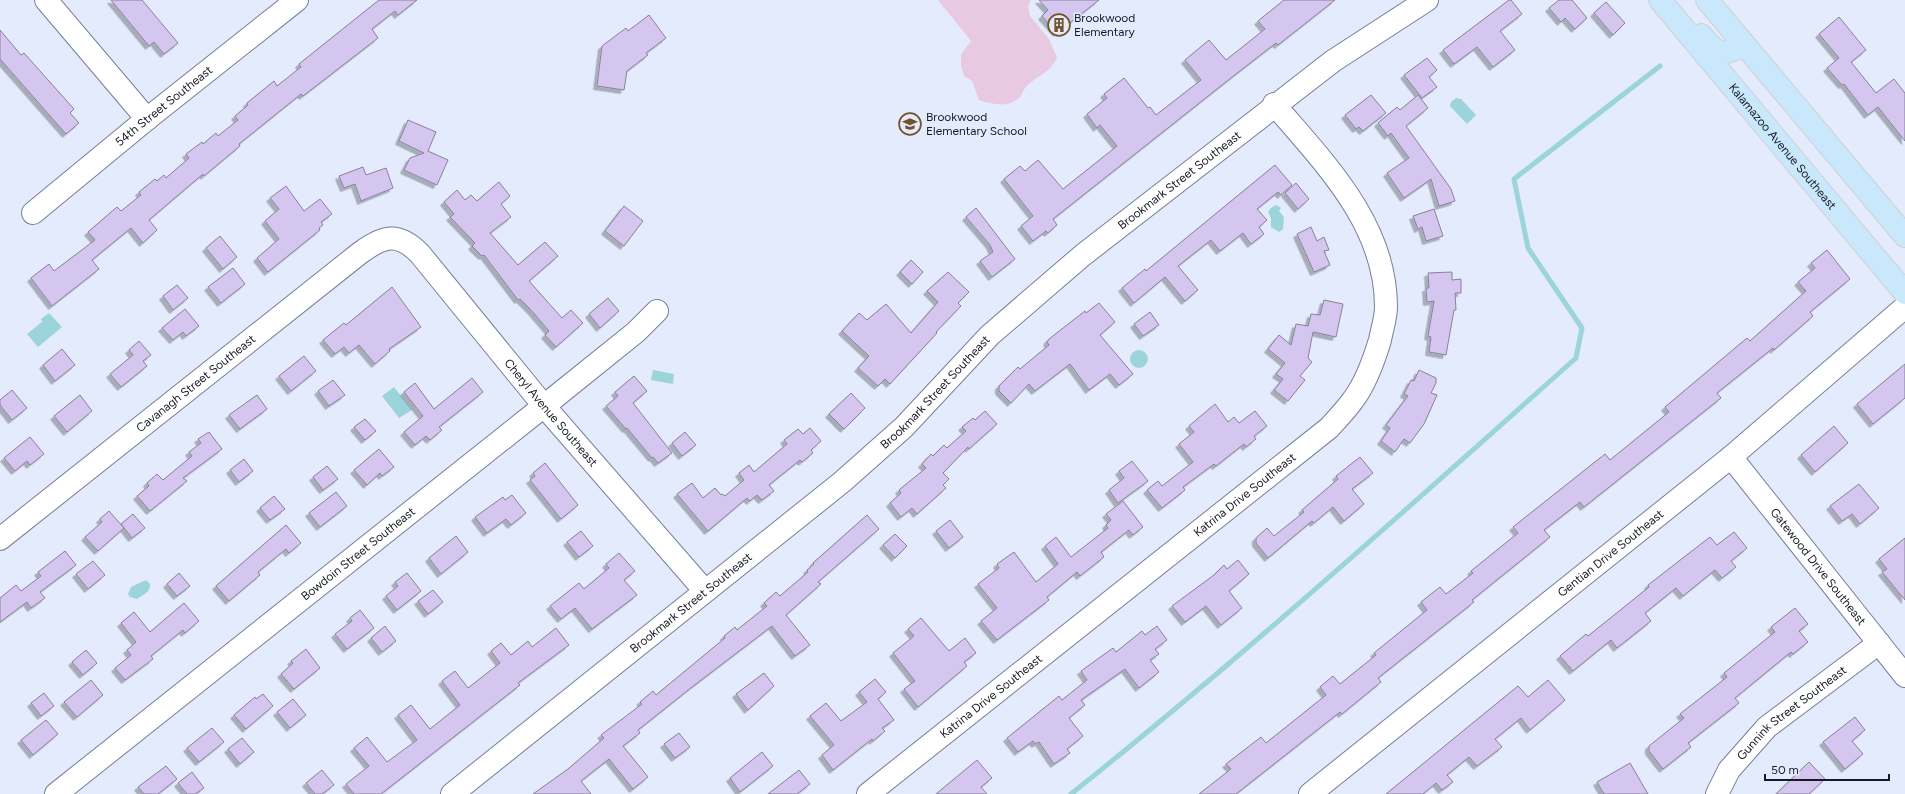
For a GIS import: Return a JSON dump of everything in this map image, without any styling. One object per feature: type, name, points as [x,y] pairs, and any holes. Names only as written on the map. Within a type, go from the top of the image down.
[{"type":"main road","name":"Kalamazoo Avenue Southeast","points":[[1660,0],[1905,293]]},
{"type":"main road","points":[[1672,0],[1716,51],[1722,53],[1728,52],[1744,44]]},
{"type":"main road","points":[[1707,0],[1905,236]]},
{"type":"street","points":[[46,0],[147,119]]},
{"type":"street","name":"54th Street Southeast","points":[[33,213],[147,119],[296,0]]},
{"type":"street","name":"Brookmark Street Southeast","points":[[452,794],[842,482],[882,448],[904,427],[990,335],[1040,292],[1274,104],[1333,60],[1426,0]]},
{"type":"street","name":"Katrina Drive Southeast","points":[[868,794],[1317,438],[1329,428],[1354,400],[1374,360],[1385,319],[1386,308],[1383,268],[1370,232],[1350,198],[1329,170],[1274,104]]},
{"type":"street","name":"Cheryl Avenue Southeast","points":[[396,238],[411,244],[420,254],[544,406],[705,592]]},
{"type":"street","name":"Cavanagh Street Southeast","points":[[0,539],[360,253],[376,241],[396,238]]},
{"type":"street","name":"Gentian Drive Southeast","points":[[1310,794],[1731,457],[1905,307]]},
{"type":"street","name":"Bowdoin Street Southeast","points":[[56,794],[544,406],[636,332],[657,311]]},
{"type":"street","name":"Gatewood Drive Southeast","points":[[1731,457],[1905,676]]},
{"type":"street","name":"Gunnink Street Southeast","points":[[1717,794],[1729,770],[1767,727],[1879,642]]},
{"type":"shaded area","points":[[938,0],[1031,0],[1028,6],[1030,16],[1049,39],[1057,58],[1047,71],[1031,82],[1024,89],[1019,98],[1013,102],[1009,104],[999,104],[979,100],[972,81],[964,76],[961,66],[961,54],[971,41]]},
{"type":"shaded area","points":[[1456,98],[1461,99],[1476,115],[1467,124],[1450,106],[1451,102]]},
{"type":"shaded area","points":[[1276,205],[1281,208],[1279,211],[1284,217],[1283,229],[1279,232],[1271,227],[1271,218],[1268,212]]},
{"type":"shaded area","points":[[49,313],[62,327],[38,347],[27,334],[42,322],[41,319]]},
{"type":"shaded area","points":[[1135,350],[1143,350],[1148,355],[1146,366],[1143,368],[1135,368],[1130,363],[1130,355]]},
{"type":"shaded area","points":[[653,370],[674,374],[673,384],[651,380]]},
{"type":"shaded area","points":[[394,387],[412,410],[399,418],[382,396]]},
{"type":"shaded area","points":[[146,580],[150,584],[148,591],[137,599],[130,597],[128,594],[131,587]]},
{"type":"building","points":[[111,0],[142,0],[178,43],[164,54],[154,42],[149,46]]},
{"type":"building","points":[[379,0],[417,0],[398,15],[395,11],[372,29],[378,38],[303,96],[301,94],[239,144],[240,146],[204,176],[203,174],[149,220],[157,230],[143,243],[131,228],[92,260],[99,269],[52,306],[31,278],[49,264],[54,271],[95,240],[88,232],[117,207],[121,211],[141,195],[139,192],[155,179],[157,181],[164,175],[166,178],[189,158],[186,154],[202,142],[203,144],[216,133],[218,136],[238,120],[235,116],[248,105],[247,103],[274,81],[277,86],[301,67],[299,64]]},
{"type":"building","name":"Brookwood Elementary","points":[[1039,0],[1099,0],[1057,33],[1042,16],[1048,10]]},
{"type":"building","points":[[1284,0],[1335,0],[1278,45],[1276,43],[1236,74],[1053,219],[1057,225],[1048,233],[1046,231],[1033,241],[1021,226],[1033,216],[1004,179],[1020,166],[1025,171],[1038,160],[1063,189],[1117,146],[1100,125],[1097,128],[1087,114],[1107,98],[1104,94],[1124,78],[1148,108],[1150,107],[1156,115],[1201,80],[1185,60],[1209,40],[1226,60],[1265,29],[1258,21]]},
{"type":"building","points":[[1511,0],[1522,14],[1500,31],[1515,50],[1493,67],[1477,47],[1454,64],[1443,50]]},
{"type":"building","points":[[1559,0],[1572,0],[1587,18],[1575,29],[1565,18],[1561,22],[1549,8]]},
{"type":"building","points":[[1606,2],[1625,23],[1613,35],[1594,13]]},
{"type":"building","points":[[649,15],[666,38],[646,53],[648,55],[627,71],[624,90],[597,86],[602,46],[626,28],[628,31]]},
{"type":"building","points":[[1839,17],[1866,50],[1851,62],[1876,93],[1894,79],[1905,93],[1905,141],[1878,107],[1868,115],[1844,84],[1842,85],[1827,68],[1839,58],[1819,34]]},
{"type":"building","points":[[0,30],[21,55],[24,53],[74,109],[70,113],[79,123],[66,134],[0,59]]},
{"type":"building","points":[[1427,58],[1437,70],[1429,77],[1437,87],[1422,98],[1404,75]]},
{"type":"building","points":[[1371,95],[1386,113],[1363,131],[1359,127],[1356,129],[1345,115]]},
{"type":"building","points":[[1418,95],[1428,108],[1406,126],[1451,189],[1455,201],[1439,206],[1431,179],[1404,198],[1387,173],[1409,158],[1391,133],[1388,136],[1378,123],[1397,107],[1400,110]]},
{"type":"building","points":[[408,120],[436,132],[428,151],[448,160],[437,185],[404,170],[410,158],[424,153],[399,141]]},
{"type":"building","points":[[1275,165],[1292,185],[1281,195],[1278,192],[1257,209],[1267,220],[1259,227],[1264,234],[1251,244],[1243,233],[1220,251],[1211,240],[1178,266],[1198,290],[1185,301],[1165,277],[1134,303],[1122,288],[1145,269],[1146,271]]},
{"type":"building","points":[[363,167],[366,175],[386,168],[393,188],[361,201],[355,184],[344,188],[339,176]]},
{"type":"building","points":[[499,182],[510,196],[501,204],[511,217],[490,233],[518,265],[545,242],[558,256],[529,281],[562,318],[571,310],[583,323],[556,347],[545,335],[549,331],[520,299],[518,300],[484,255],[482,256],[472,246],[475,243],[450,217],[454,214],[444,202],[457,190],[465,200],[471,195],[477,201]]},
{"type":"building","points":[[1296,183],[1309,199],[1298,209],[1285,193]]},
{"type":"building","points":[[286,186],[304,211],[320,199],[332,214],[321,222],[323,225],[319,228],[320,230],[268,272],[257,258],[279,239],[265,221],[279,209],[270,198]]},
{"type":"building","points":[[624,206],[643,221],[624,246],[605,231]]},
{"type":"building","points":[[976,208],[1015,259],[992,277],[980,261],[993,252],[990,245],[966,217]]},
{"type":"building","points":[[1434,209],[1443,236],[1426,241],[1422,227],[1418,229],[1413,216]]},
{"type":"building","points":[[1311,227],[1317,241],[1324,237],[1329,250],[1324,251],[1330,265],[1314,272],[1297,234]]},
{"type":"building","points":[[220,236],[237,257],[223,269],[206,248]]},
{"type":"building","points":[[1827,250],[1850,279],[1810,312],[1813,316],[1774,350],[1773,348],[1717,393],[1721,398],[1584,507],[1580,502],[1544,530],[1550,537],[1472,600],[1474,602],[1378,678],[1381,682],[1342,714],[1340,712],[1236,794],[1199,794],[1231,769],[1226,764],[1261,737],[1266,743],[1326,695],[1320,687],[1333,676],[1340,684],[1376,655],[1374,653],[1427,610],[1421,602],[1440,587],[1446,594],[1473,573],[1471,571],[1518,533],[1513,527],[1605,454],[1610,460],[1669,412],[1665,407],[1747,338],[1750,341],[1806,291],[1798,282],[1815,268],[1811,263]]},
{"type":"building","points":[[911,260],[923,272],[912,284],[900,272]]},
{"type":"building","points":[[233,268],[245,284],[221,303],[208,287]]},
{"type":"building","points":[[948,272],[969,292],[958,303],[961,306],[890,384],[885,379],[878,386],[858,368],[869,356],[842,331],[859,313],[867,320],[886,304],[911,333],[938,302],[927,291]]},
{"type":"building","points":[[1452,272],[1452,280],[1461,279],[1461,293],[1455,293],[1456,310],[1454,310],[1446,355],[1429,352],[1431,337],[1428,336],[1434,301],[1427,302],[1426,288],[1429,288],[1428,273]]},
{"type":"building","points":[[177,285],[188,298],[173,310],[163,296]]},
{"type":"building","points":[[392,287],[421,327],[389,349],[390,351],[375,364],[359,345],[349,353],[344,347],[335,354],[323,340],[344,323],[346,325]]},
{"type":"building","points":[[608,298],[619,311],[600,328],[589,314]]},
{"type":"building","points":[[1324,300],[1343,304],[1336,337],[1313,332],[1308,358],[1312,362],[1300,376],[1305,380],[1288,401],[1274,390],[1283,379],[1276,374],[1285,363],[1268,349],[1279,335],[1291,345],[1296,324],[1308,326],[1311,314],[1320,315]]},
{"type":"building","points":[[1099,303],[1115,322],[1100,335],[1133,374],[1119,385],[1110,374],[1089,390],[1070,364],[1035,391],[1029,384],[1011,403],[999,391],[999,386],[1018,367],[1020,369],[1049,345],[1047,342],[1049,339],[1085,311],[1086,313]]},
{"type":"building","points":[[185,309],[199,326],[186,336],[183,332],[173,340],[162,328]]},
{"type":"building","points":[[1150,312],[1159,325],[1143,336],[1134,324]]},
{"type":"building","points":[[139,341],[151,355],[143,361],[147,366],[121,387],[110,374],[133,355],[129,350]]},
{"type":"building","points":[[62,349],[75,365],[55,381],[43,365]]},
{"type":"building","points":[[304,356],[316,371],[291,391],[279,376]]},
{"type":"building","points":[[1905,364],[1905,398],[1873,424],[1857,404]]},
{"type":"building","points":[[1419,370],[1436,378],[1436,383],[1431,393],[1437,395],[1424,424],[1410,443],[1404,439],[1395,452],[1381,441],[1390,428],[1386,425],[1408,396],[1404,394],[1411,380],[1414,381]]},
{"type":"building","points":[[634,376],[647,391],[633,403],[672,453],[658,463],[606,406],[618,396],[615,392]]},
{"type":"building","points":[[472,378],[483,392],[439,427],[442,430],[430,440],[426,436],[415,445],[404,432],[423,416],[404,392],[415,383],[434,409]]},
{"type":"building","points":[[333,380],[345,395],[329,406],[318,391]]},
{"type":"building","points":[[12,390],[27,408],[12,420],[0,405],[0,400]]},
{"type":"building","points":[[851,393],[865,408],[844,429],[829,414]]},
{"type":"building","points":[[80,395],[92,411],[67,432],[54,416]]},
{"type":"building","points":[[257,395],[267,409],[240,429],[229,415]]},
{"type":"building","points":[[1215,404],[1228,422],[1234,417],[1239,423],[1255,411],[1267,426],[1254,436],[1256,439],[1246,447],[1244,444],[1216,466],[1214,464],[1183,487],[1185,490],[1162,508],[1147,490],[1158,481],[1162,486],[1193,462],[1179,444],[1194,432],[1189,426]]},
{"type":"building","points":[[985,411],[997,424],[969,449],[968,447],[943,473],[949,479],[943,485],[946,488],[917,514],[912,508],[901,517],[890,503],[901,493],[899,490],[926,468],[922,464],[931,454],[933,456],[944,445],[947,448],[966,431],[962,427],[973,418],[975,420]]},
{"type":"building","points":[[365,419],[376,431],[365,440],[354,427]]},
{"type":"building","points":[[1834,426],[1848,443],[1815,472],[1801,455]]},
{"type":"building","points":[[810,428],[821,441],[811,450],[813,453],[802,462],[800,460],[769,485],[774,491],[762,500],[757,495],[750,501],[747,498],[708,531],[677,494],[692,483],[703,498],[715,488],[721,495],[722,494],[725,496],[744,480],[739,473],[749,465],[754,472],[787,444],[784,440],[798,429],[803,434]]},
{"type":"building","points":[[209,432],[222,449],[183,478],[187,481],[150,511],[137,496],[149,486],[147,483],[157,474],[163,480],[192,456],[189,452],[201,443],[198,439]]},
{"type":"building","points":[[685,432],[696,445],[682,456],[672,443]]},
{"type":"building","points":[[30,437],[44,454],[30,465],[27,461],[15,471],[4,458]]},
{"type":"building","points":[[379,449],[394,467],[382,476],[380,473],[367,485],[354,470]]},
{"type":"building","points":[[1360,457],[1373,473],[1352,489],[1364,504],[1344,521],[1333,507],[1314,523],[1312,521],[1268,558],[1256,543],[1256,538],[1267,528],[1274,536],[1304,512],[1302,510],[1338,479],[1336,476]]},
{"type":"building","points":[[244,459],[253,471],[239,482],[230,470]]},
{"type":"building","points":[[1132,461],[1148,481],[1118,503],[1109,490],[1124,478],[1119,471]]},
{"type":"building","points":[[545,463],[578,505],[561,519],[530,480],[535,476],[533,473]]},
{"type":"building","points":[[327,466],[338,479],[323,490],[313,477]]},
{"type":"building","points":[[1859,484],[1879,508],[1860,524],[1852,514],[1842,521],[1830,506]]},
{"type":"building","points":[[336,492],[347,506],[320,527],[309,513]]},
{"type":"building","points":[[512,495],[526,513],[511,525],[506,519],[487,533],[475,517],[503,497],[505,500]]},
{"type":"building","points":[[274,496],[285,509],[270,520],[260,508]]},
{"type":"building","points":[[1123,501],[1143,527],[1133,535],[1129,530],[1101,552],[1104,557],[1080,576],[1077,572],[1047,597],[1049,600],[997,640],[981,621],[997,608],[978,584],[999,568],[997,564],[1014,552],[1036,582],[1058,564],[1045,546],[1056,537],[1071,557],[1108,528],[1106,525],[1111,520],[1106,514]]},
{"type":"building","points":[[109,511],[124,528],[98,551],[85,537],[102,522],[100,519]]},
{"type":"building","points":[[133,514],[145,528],[132,538],[121,524]]},
{"type":"building","points":[[867,515],[879,529],[818,582],[821,584],[786,615],[810,645],[795,656],[772,626],[638,730],[640,733],[623,746],[648,777],[633,789],[609,759],[581,781],[591,794],[533,794],[568,769],[604,738],[601,735],[642,704],[640,702],[653,691],[656,695],[725,638],[724,636],[735,627],[737,630],[767,606],[764,603],[776,592],[780,596],[808,572],[807,570],[814,564],[813,563]]},
{"type":"building","points":[[950,520],[963,537],[949,548],[936,531]]},
{"type":"building","points":[[286,525],[301,543],[289,553],[286,549],[258,572],[260,575],[229,601],[216,586]]},
{"type":"building","points":[[581,531],[593,546],[579,557],[567,542]]},
{"type":"building","points":[[1734,532],[1747,548],[1731,561],[1736,567],[1722,578],[1715,570],[1683,596],[1676,588],[1645,613],[1651,621],[1617,648],[1611,640],[1573,671],[1560,656],[1586,634],[1588,636],[1649,587],[1648,585],[1710,537],[1717,545]]},
{"type":"building","points":[[895,534],[907,546],[895,558],[883,545]]},
{"type":"building","points":[[456,536],[468,552],[441,574],[429,558]]},
{"type":"building","points":[[1905,538],[1905,600],[1882,572],[1887,569],[1879,559]]},
{"type":"building","points":[[65,551],[76,565],[40,592],[45,598],[31,608],[27,602],[0,622],[0,598],[16,585],[21,591],[41,576],[38,572]]},
{"type":"building","points":[[619,553],[635,571],[624,580],[637,595],[592,629],[575,608],[561,619],[550,606],[579,583],[584,589],[609,568],[606,564]]},
{"type":"building","points":[[1238,560],[1249,574],[1229,591],[1242,608],[1221,625],[1206,606],[1185,622],[1172,606],[1214,575],[1224,565],[1227,569]]},
{"type":"building","points":[[93,561],[105,575],[88,589],[76,574]]},
{"type":"building","points":[[179,573],[190,586],[177,596],[167,584]]},
{"type":"building","points":[[407,573],[421,591],[397,610],[386,596],[398,586],[395,582]]},
{"type":"building","points":[[433,590],[443,602],[428,614],[418,601]]},
{"type":"building","points":[[184,603],[199,621],[185,633],[183,630],[151,656],[153,659],[125,680],[115,668],[131,655],[127,650],[136,642],[121,623],[134,612],[150,632]]},
{"type":"building","points":[[1795,608],[1808,624],[1799,631],[1808,642],[1793,654],[1791,652],[1735,698],[1739,703],[1688,743],[1691,747],[1663,769],[1649,751],[1649,746],[1684,718],[1680,714],[1727,677],[1724,673],[1775,632],[1771,627]]},
{"type":"building","points":[[360,610],[374,628],[347,649],[335,634],[352,621],[350,618]]},
{"type":"building","points":[[921,618],[949,651],[965,638],[976,653],[964,662],[967,666],[918,707],[904,689],[915,681],[893,653],[914,636],[908,629]]},
{"type":"building","points":[[385,626],[396,641],[382,652],[371,638]]},
{"type":"building","points":[[1157,626],[1167,640],[1155,649],[1159,654],[1150,660],[1159,672],[1139,688],[1125,669],[1081,700],[1085,705],[1069,718],[1083,736],[1067,749],[1070,753],[1054,764],[1039,742],[1035,744],[1033,741],[1018,752],[1007,738],[1059,696],[1062,700],[1087,680],[1081,671],[1113,648],[1116,652],[1142,631],[1145,635]]},
{"type":"building","points":[[556,628],[569,645],[518,683],[520,685],[381,794],[354,794],[346,784],[369,766],[354,748],[367,737],[387,762],[417,740],[398,715],[411,705],[430,729],[460,705],[442,681],[455,671],[468,688],[500,663],[491,651],[501,643],[511,655],[528,641],[532,647]]},
{"type":"building","points":[[306,649],[320,668],[294,689],[281,674],[293,663],[291,661]]},
{"type":"building","points":[[86,650],[97,663],[83,675],[72,662]]},
{"type":"building","points":[[764,673],[774,686],[748,710],[736,694]]},
{"type":"building","points":[[875,679],[886,692],[878,699],[894,720],[882,728],[885,731],[873,741],[872,739],[833,770],[822,755],[834,745],[810,716],[826,703],[841,721],[867,702],[859,692]]},
{"type":"building","points":[[91,680],[103,695],[77,717],[64,702]]},
{"type":"building","points":[[1548,680],[1565,700],[1530,730],[1521,718],[1495,739],[1502,747],[1477,766],[1469,757],[1447,775],[1453,782],[1442,790],[1436,783],[1423,794],[1386,794],[1518,686],[1528,697]]},
{"type":"building","points":[[44,693],[54,706],[41,716],[31,703]]},
{"type":"building","points":[[263,694],[273,706],[246,729],[234,715],[255,697],[256,699]]},
{"type":"building","points":[[293,699],[306,715],[290,728],[277,712]]},
{"type":"building","points":[[1855,717],[1865,730],[1852,741],[1863,754],[1845,769],[1823,742]]},
{"type":"building","points":[[46,720],[58,734],[33,755],[21,740]]},
{"type":"building","points":[[212,728],[224,742],[199,762],[187,748]]},
{"type":"building","points":[[679,733],[690,747],[675,758],[664,744]]},
{"type":"building","points":[[242,738],[254,752],[240,764],[228,749]]},
{"type":"building","points":[[762,752],[773,766],[740,792],[730,778]]},
{"type":"building","points":[[977,760],[992,778],[981,787],[987,794],[936,794]]},
{"type":"building","points":[[1809,762],[1825,779],[1809,794],[1776,794]]},
{"type":"building","points":[[1630,763],[1648,794],[1604,794],[1597,782]]},
{"type":"building","points":[[166,766],[177,779],[158,794],[144,794],[138,787]]},
{"type":"building","points":[[322,770],[334,785],[322,794],[315,794],[306,783]]},
{"type":"building","points":[[799,770],[810,784],[797,794],[768,794]]},
{"type":"building","points":[[192,772],[204,788],[195,794],[187,794],[178,783]]},
{"type":"waterway","points":[[1071,794],[1263,634],[1576,358],[1582,328],[1528,248],[1514,179],[1660,66]]},
{"type":"place","name":"Brookwood Elementary","points":[[1059,25]]},
{"type":"place","name":"Brookwood Elementary School","points":[[910,124]]}]
